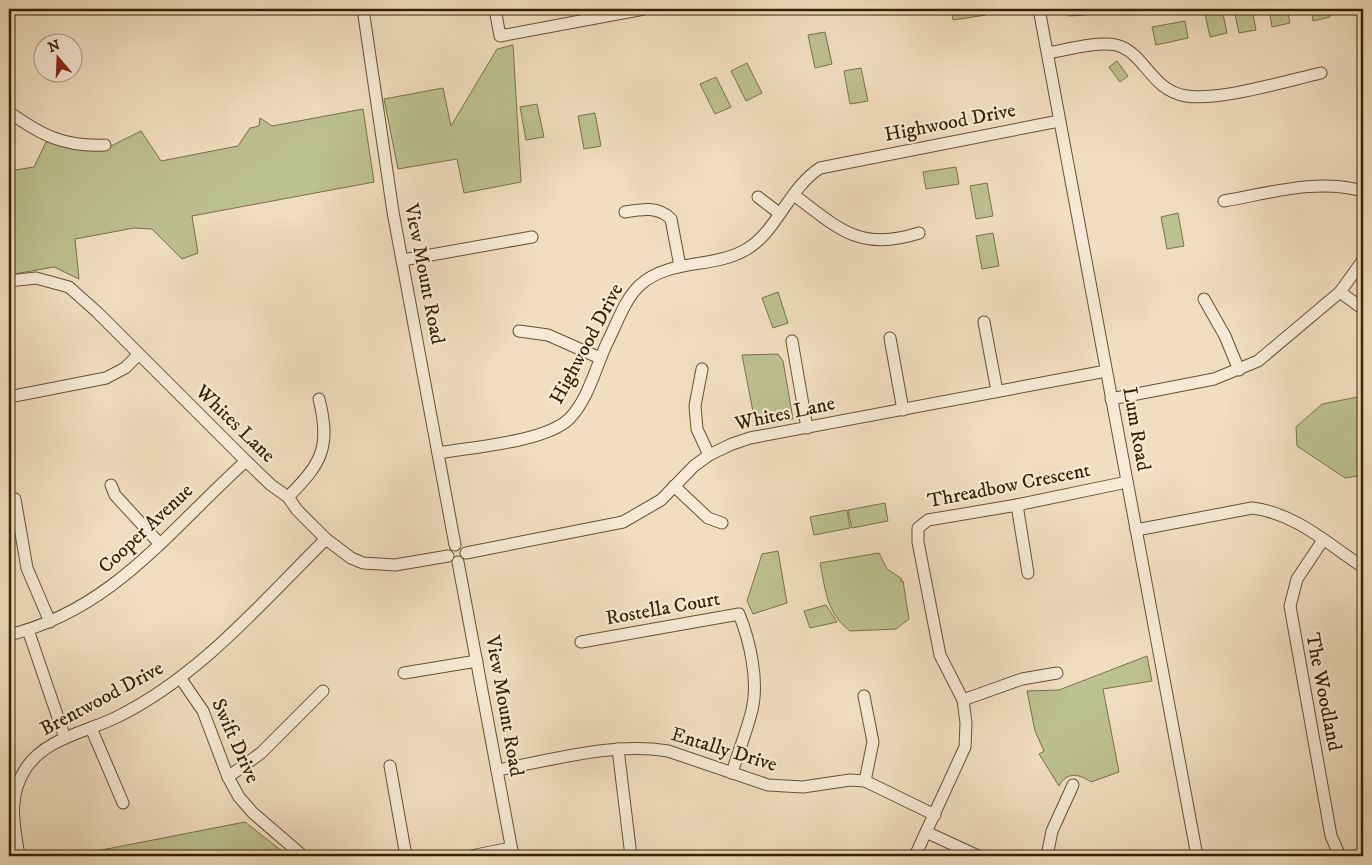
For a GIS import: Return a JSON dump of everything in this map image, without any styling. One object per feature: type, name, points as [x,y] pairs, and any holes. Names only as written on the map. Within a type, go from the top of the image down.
[{"type":"street","name":"View Mount Road","points":[[363,9],[386,170],[455,545],[463,547],[457,557],[512,852]]},
{"type":"street","points":[[495,9],[500,36],[644,9]]},
{"type":"street","name":"Lum Road","points":[[1039,9],[1197,856]]},
{"type":"street","points":[[1048,53],[1115,45],[1129,51],[1150,75],[1167,89],[1186,96],[1227,94],[1321,73]]},
{"type":"street","points":[[9,112],[39,133],[62,142],[78,145],[105,145]]},
{"type":"street","name":"Highwood Drive","points":[[438,453],[528,437],[557,427],[569,419],[578,408],[627,304],[640,285],[665,270],[728,258],[747,249],[762,237],[779,212],[811,174],[834,164],[1059,121]]},
{"type":"street","points":[[1224,202],[1312,185],[1339,185],[1363,191]]},
{"type":"street","points":[[794,195],[842,232],[870,240],[905,237],[919,232]]},
{"type":"street","points":[[758,197],[779,212]]},
{"type":"street","points":[[625,212],[656,209],[666,214],[671,219],[680,266]]},
{"type":"street","points":[[403,260],[532,237]]},
{"type":"street","points":[[1111,399],[1214,379],[1258,361],[1340,292],[1363,260]]},
{"type":"street","name":"Whites Lane","points":[[9,281],[36,278],[69,287],[98,312],[138,355],[271,485],[288,497],[297,510],[326,539],[345,554],[363,563],[395,565],[457,557],[616,525],[648,509],[694,466],[709,455],[750,438],[1106,371]]},
{"type":"street","points":[[1340,292],[1363,310]]},
{"type":"street","points":[[1204,299],[1225,336],[1239,370]]},
{"type":"street","points":[[984,322],[997,391]]},
{"type":"street","points":[[520,331],[548,335],[600,358]]},
{"type":"street","points":[[890,338],[903,410]]},
{"type":"street","points":[[792,341],[807,428]]},
{"type":"street","points":[[9,397],[106,378],[125,368],[138,355]]},
{"type":"street","points":[[702,369],[695,406],[697,428],[709,455]]},
{"type":"street","points":[[288,497],[308,476],[322,452],[325,424],[319,399]]},
{"type":"street","name":"Cooper Avenue","points":[[9,635],[50,622],[101,595],[143,562],[246,461]]},
{"type":"street","name":"Threadbow Crescent","points":[[915,856],[965,747],[966,723],[963,700],[940,655],[918,542],[918,528],[928,520],[1017,505],[1126,482]]},
{"type":"street","points":[[111,485],[115,495],[160,544]]},
{"type":"street","points":[[674,486],[708,518],[722,523]]},
{"type":"street","points":[[15,499],[27,568],[50,622]]},
{"type":"street","points":[[1017,505],[1028,573]]},
{"type":"street","points":[[1136,530],[1252,508],[1266,510],[1298,522],[1363,567]]},
{"type":"street","name":"Brentwood Drive","points":[[19,856],[10,815],[16,791],[26,769],[37,756],[65,738],[133,708],[181,679],[205,659],[326,539]]},
{"type":"street","name":"The Woodland","points":[[1323,540],[1297,579],[1290,606],[1331,836],[1340,856]]},
{"type":"street","name":"Rostella Court","points":[[580,642],[739,614],[752,670],[754,696],[752,709],[732,773]]},
{"type":"street","points":[[28,630],[65,738]]},
{"type":"street","points":[[404,673],[477,661]]},
{"type":"street","points":[[963,700],[1022,679],[1057,673]]},
{"type":"street","name":"Swift Drive","points":[[181,679],[203,711],[228,777],[244,804],[303,856]]},
{"type":"street","points":[[228,777],[261,753],[323,691]]},
{"type":"street","points":[[864,696],[873,742],[865,781]]},
{"type":"street","points":[[91,728],[123,803]]},
{"type":"street","name":"Entally Drive","points":[[497,770],[638,747],[668,751],[768,785],[785,787],[850,780],[865,781],[934,815]]},
{"type":"street","points":[[618,749],[631,856]]},
{"type":"street","points":[[390,766],[406,856]]},
{"type":"street","points":[[1047,856],[1052,831],[1074,785]]},
{"type":"street","points":[[926,832],[978,856]]},
{"type":"street","points":[[471,856],[512,852]]},
{"type":"green space","points":[[951,9],[985,9],[986,15],[953,20]]},
{"type":"green space","points":[[1068,9],[1086,9],[1086,15],[1068,16]]},
{"type":"green space","points":[[1204,9],[1222,9],[1227,33],[1210,37]]},
{"type":"green space","points":[[1234,9],[1252,9],[1256,30],[1239,33]]},
{"type":"green space","points":[[1269,9],[1287,9],[1290,23],[1272,27]]},
{"type":"green space","points":[[1311,9],[1328,9],[1330,17],[1313,21]]},
{"type":"green space","points":[[1185,21],[1188,38],[1156,45],[1152,27]]},
{"type":"green space","points":[[825,32],[832,64],[815,68],[808,35]]},
{"type":"green space","points":[[513,45],[521,182],[464,193],[457,159],[398,169],[384,99],[443,88],[451,126],[497,49]]},
{"type":"green space","points":[[1117,61],[1128,76],[1120,82],[1109,67]]},
{"type":"green space","points":[[747,63],[762,93],[746,101],[731,71]]},
{"type":"green space","points":[[861,68],[868,101],[850,104],[844,71]]},
{"type":"green space","points":[[716,77],[731,107],[715,114],[700,84]]},
{"type":"green space","points":[[537,104],[544,137],[526,140],[520,107]]},
{"type":"green space","points":[[363,109],[374,182],[192,216],[198,253],[182,259],[152,229],[134,228],[75,239],[79,279],[54,267],[9,275],[9,171],[34,167],[46,142],[88,148],[111,146],[141,131],[161,161],[238,146],[250,128],[259,126],[260,118],[272,126]]},
{"type":"green space","points":[[595,113],[601,146],[584,149],[578,116]]},
{"type":"green space","points":[[956,167],[959,184],[926,189],[923,172]]},
{"type":"green space","points":[[987,183],[993,216],[976,219],[970,186]]},
{"type":"green space","points":[[1178,213],[1184,246],[1167,249],[1161,217]]},
{"type":"green space","points":[[993,233],[999,266],[982,269],[976,236]]},
{"type":"green space","points":[[778,292],[788,323],[773,328],[762,298]]},
{"type":"green space","points":[[778,354],[783,361],[793,419],[756,427],[742,355]]},
{"type":"green space","points":[[1363,396],[1363,475],[1345,478],[1297,446],[1296,427],[1322,404]]},
{"type":"green space","points":[[885,503],[888,521],[852,528],[848,510]]},
{"type":"green space","points":[[847,510],[850,528],[814,535],[810,517]]},
{"type":"green space","points":[[778,551],[787,603],[753,614],[747,601],[762,554]]},
{"type":"green space","points":[[879,553],[887,569],[902,579],[900,581],[903,581],[909,619],[896,629],[850,631],[836,616],[828,601],[820,563]]},
{"type":"green space","points":[[826,605],[837,622],[810,628],[804,611]]},
{"type":"green space","points":[[1147,656],[1152,681],[1103,689],[1119,772],[1091,782],[1082,777],[1069,776],[1059,786],[1039,754],[1044,751],[1035,731],[1027,691],[1059,690]]},
{"type":"green space","points":[[245,822],[288,856],[71,856]]}]
